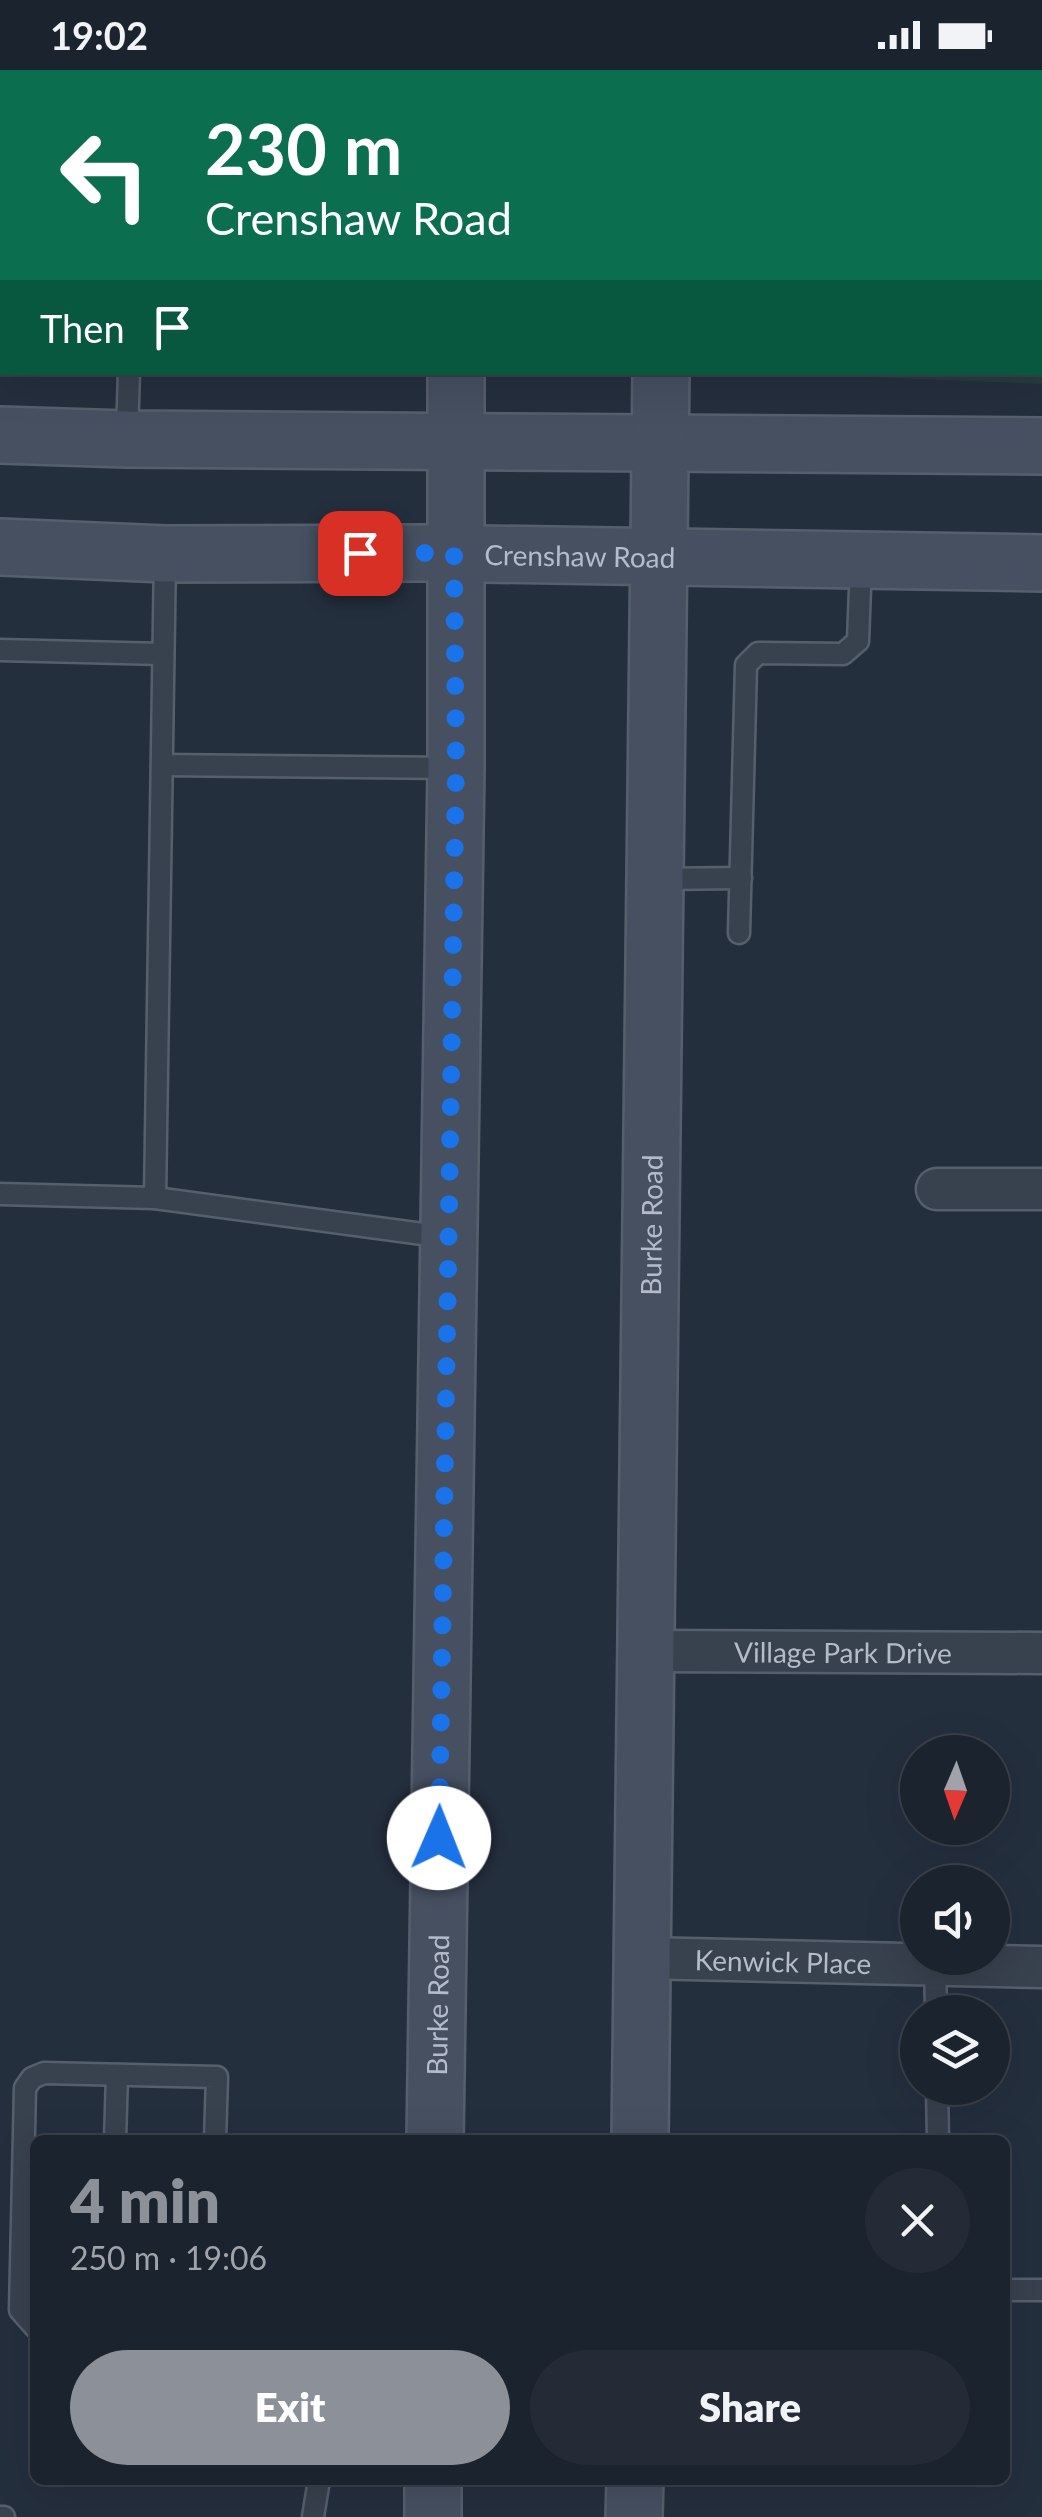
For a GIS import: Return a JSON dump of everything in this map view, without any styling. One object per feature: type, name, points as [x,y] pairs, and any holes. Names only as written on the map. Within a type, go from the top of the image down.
[{"type":"main road","name":"Burke Road","points":[[435,2135],[456,768],[456,375]]},
{"type":"main road","name":"Burke Road","points":[[640,2135],[661,375]]},
{"type":"main road","points":[[0,435],[1042,446]]},
{"type":"main road","name":"Crenshaw Road","points":[[0,546],[165,554],[454,553],[1042,563]]},
{"type":"main road","points":[[433,2485],[433,2517]]},
{"type":"main road","points":[[634,2485],[634,2517]]},
{"type":"street","points":[[937,1189],[1042,1190]]},
{"type":"street","name":"Village Park Drive","points":[[645,1651],[1042,1652]]},
{"type":"street","name":"Kenwick Place","points":[[642,1958],[900,1964]]},
{"type":"street","name":"Kenwick Place","points":[[1010,1966],[1042,1967]]},
{"type":"lane","points":[[127,439],[129,375]]},
{"type":"lane","points":[[156,1198],[165,554]]},
{"type":"lane","points":[[739,933],[746,665],[758,654],[842,654],[858,640],[861,560]]},
{"type":"lane","points":[[0,650],[164,654]]},
{"type":"lane","points":[[162,766],[456,768]]},
{"type":"lane","points":[[654,878],[740,878]]},
{"type":"lane","points":[[0,1194],[156,1198],[447,1237]]},
{"type":"lane","points":[[30,2321],[20,2310],[25,2088],[32,2078],[44,2073],[217,2077],[215,2135]]},
{"type":"lane","points":[[114,2135],[116,2075]]},
{"type":"lane","points":[[937,2105],[938,2135]]},
{"type":"lane","points":[[1010,2290],[1042,2290]]},
{"type":"lane","points":[[314,2517],[319,2485]]},
{"type":"green space","points":[[817,375],[1042,375],[1042,384]]},
{"type":"route","points":[[360,553],[454,553],[456,768],[439,1838]]}]
